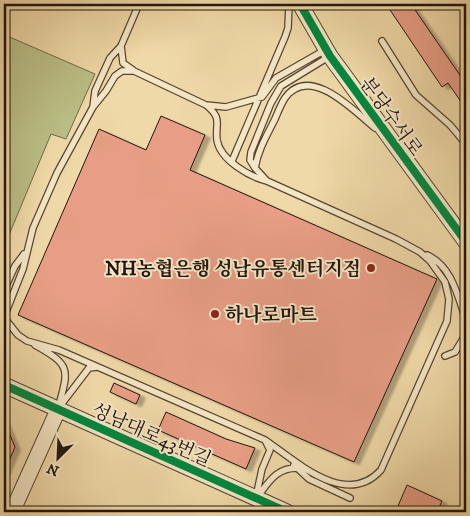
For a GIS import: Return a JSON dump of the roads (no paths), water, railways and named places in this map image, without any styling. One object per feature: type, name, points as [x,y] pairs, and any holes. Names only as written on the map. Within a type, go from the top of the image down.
[{"type":"street","name":"분당수서로","points":[[300,4],[328,53],[387,138],[466,242]]},
{"type":"street","name":"성남대로43번길","points":[[4,385],[253,506],[287,512]]},
{"type":"street","points":[[15,511],[58,410]]},
{"type":"lane","points":[[94,107],[95,91],[110,58],[121,46],[139,4]]},
{"type":"lane","points":[[232,161],[288,28],[289,4]]},
{"type":"lane","points":[[382,41],[416,95],[450,125],[466,144]]},
{"type":"lane","points":[[121,46],[123,63],[134,71],[206,105],[215,112],[218,120],[217,141],[222,151],[232,161],[257,178],[396,239],[434,258],[445,268],[454,285],[466,320]]},
{"type":"lane","points":[[206,105],[226,107],[257,100],[262,97],[276,78],[328,53]]},
{"type":"lane","points":[[267,181],[250,160],[251,152],[275,95],[288,81],[328,53]]},
{"type":"lane","points":[[58,410],[67,375],[64,366],[57,357],[27,341],[10,327],[5,309],[24,269],[26,252],[33,228],[57,173],[94,107],[115,76],[122,71],[134,71]]},
{"type":"lane","points":[[255,168],[257,156],[286,97],[300,87],[316,86],[336,95],[387,138]]},
{"type":"lane","points":[[4,291],[16,266],[26,252]]},
{"type":"lane","points":[[287,458],[342,485],[353,485],[369,481],[381,470],[447,321],[448,312],[444,282],[430,261],[420,252]]},
{"type":"lane","points":[[445,356],[455,352],[466,334]]},
{"type":"lane","points":[[27,341],[59,350],[265,440],[308,479],[350,498]]},
{"type":"lane","points":[[58,410],[89,368],[97,366]]},
{"type":"lane","points":[[253,506],[262,469],[270,450],[265,440]]},
{"type":"lane","points":[[253,506],[279,471],[286,468],[297,468]]},
{"type":"place","name":"NH농협은행 성남유통센터지점","points":[[371,268]]},
{"type":"place","name":"하나로마트","points":[[215,314]]}]
